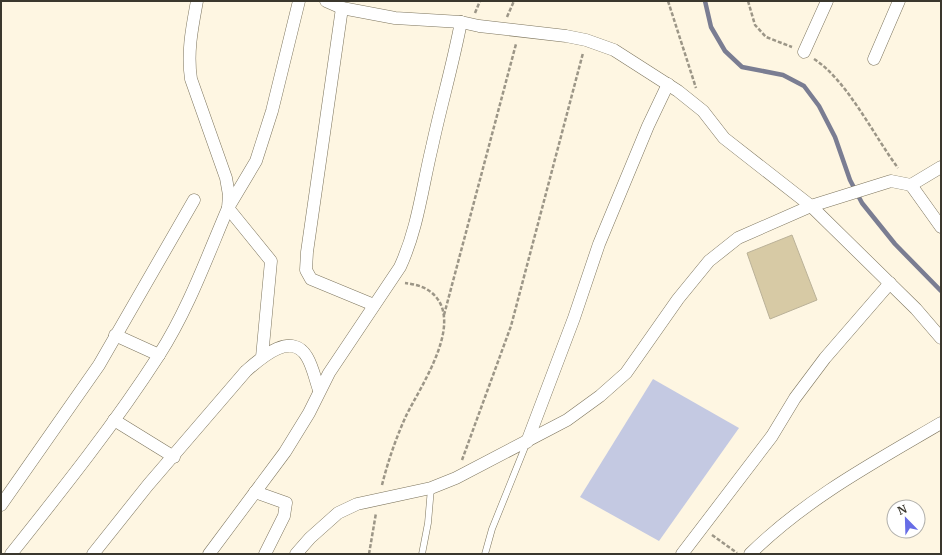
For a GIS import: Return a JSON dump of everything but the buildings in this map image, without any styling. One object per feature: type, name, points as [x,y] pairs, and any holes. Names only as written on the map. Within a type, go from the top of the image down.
[{"type":"street","points":[[197,1],[190,44],[189,64],[191,80],[226,178],[229,195],[228,208],[271,261],[262,357]]},
{"type":"street","points":[[11,554],[114,420],[159,355],[182,312],[228,208],[256,161],[272,111],[299,1]]},
{"type":"street","points":[[326,1],[342,8],[395,18],[461,22],[479,26],[566,36],[586,40],[614,50],[668,84],[703,111],[724,138],[811,206],[916,309],[941,338]]},
{"type":"street","points":[[804,52],[827,1]]},
{"type":"street","points":[[874,60],[899,1]]},
{"type":"street","points":[[342,8],[307,252],[306,270],[311,279],[374,306]]},
{"type":"street","points":[[209,554],[285,452],[299,430],[319,390],[392,279],[408,249],[419,213],[424,182],[461,22]]},
{"type":"street","points":[[527,442],[574,318],[597,249],[648,126],[668,84]]},
{"type":"street","points":[[296,554],[310,538],[338,513],[357,504],[379,498],[431,488],[456,478],[567,420],[600,396],[626,373],[678,299],[709,261],[738,238],[811,206],[848,196],[890,181],[911,185],[941,167]]},
{"type":"street","points":[[911,185],[941,227]]},
{"type":"street","points":[[1,505],[99,365],[194,200]]},
{"type":"street","points":[[682,554],[772,436],[796,398],[825,358],[890,283]]},
{"type":"street","points":[[115,335],[159,355]]},
{"type":"street","points":[[93,554],[148,485],[174,457],[246,371],[262,357],[282,347],[298,349],[306,355],[319,390]]},
{"type":"street","points":[[114,420],[174,457]]},
{"type":"street","points":[[750,554],[782,525],[814,500],[863,468],[941,423]]},
{"type":"street","points":[[254,492],[286,503],[284,516],[265,554]]},
{"type":"lane","points":[[484,554],[495,522],[527,442]]},
{"type":"lane","points":[[422,554],[428,523],[431,488]]},
{"type":"path","points":[[668,1],[696,90]]},
{"type":"path","points":[[748,1],[755,26],[766,37],[804,52],[824,66],[857,107],[880,144],[911,185]]},
{"type":"path","points":[[369,554],[379,498],[394,444],[439,349],[444,330],[444,316],[519,31]]},
{"type":"path","points":[[456,478],[511,326],[586,40]]},
{"type":"path","points":[[392,279],[427,289],[440,302],[444,316]]},
{"type":"path","points":[[701,528],[739,554]]},
{"type":"shaded area","points":[[653,379],[739,428],[659,541],[580,497]]},
{"type":"waterway","points":[[705,1],[711,27],[725,51],[742,67],[783,75],[804,86],[819,106],[835,137],[850,180],[862,203],[895,244],[941,291]]}]
